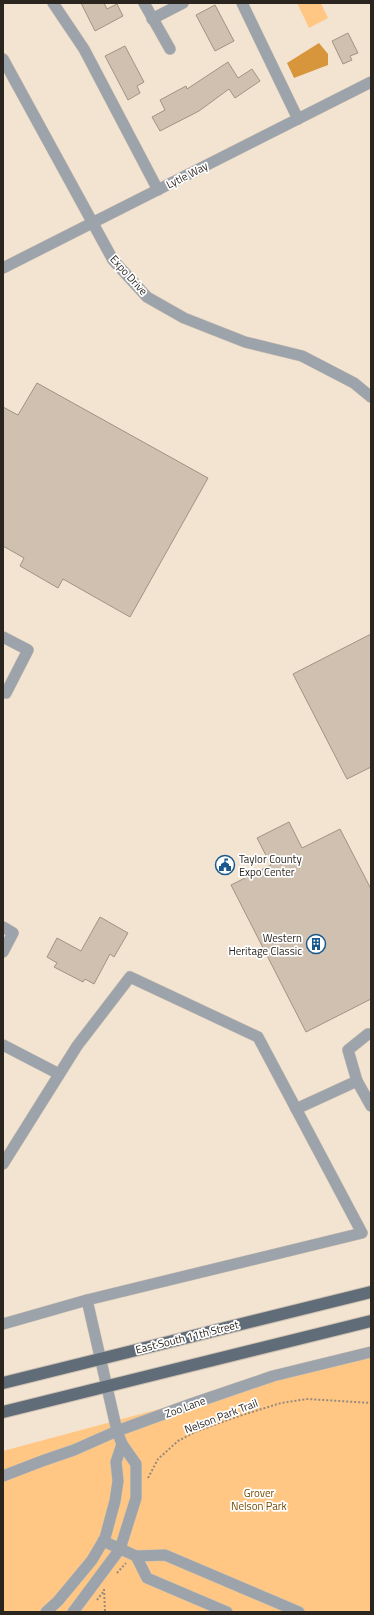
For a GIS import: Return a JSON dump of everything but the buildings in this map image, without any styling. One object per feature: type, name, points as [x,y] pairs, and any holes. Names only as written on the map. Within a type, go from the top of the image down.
[{"type":"main road","name":"East South 11th Street","points":[[3,1383],[371,1292]]},
{"type":"main road","points":[[3,1412],[371,1321]]},
{"type":"street","points":[[54,3],[84,49],[158,190]]},
{"type":"street","points":[[144,3],[170,49]]},
{"type":"street","points":[[152,19],[183,3]]},
{"type":"street","points":[[242,3],[298,119]]},
{"type":"street","name":"Expo Drive","points":[[3,59],[113,260],[147,297],[184,318],[238,339],[302,356],[354,384],[371,397]]},
{"type":"street","name":"Lytle Way","points":[[3,268],[371,82]]},
{"type":"street","points":[[3,637],[28,650],[6,693],[3,692]]},
{"type":"street","points":[[3,927],[13,933],[3,952]]},
{"type":"street","points":[[3,1164],[77,1046],[130,977],[258,1037],[362,1233],[87,1300],[3,1324]]},
{"type":"street","points":[[371,1034],[368,1034],[348,1050],[357,1081],[371,1106]]},
{"type":"street","points":[[3,1045],[59,1074]]},
{"type":"street","points":[[296,1109],[357,1081]]},
{"type":"street","points":[[73,1612],[120,1549],[136,1498],[136,1464],[122,1444],[117,1431],[87,1300]]},
{"type":"street","name":"Zoo Lane","points":[[3,1476],[42,1460],[74,1450],[117,1431],[273,1376],[371,1352]]},
{"type":"street","points":[[46,1612],[58,1601],[92,1560],[103,1541],[115,1501],[118,1481],[116,1462],[122,1444]]},
{"type":"street","points":[[103,1541],[136,1556],[165,1555],[299,1612]]},
{"type":"street","points":[[136,1556],[147,1578],[226,1612]]},
{"type":"path","name":"Nelson Park Trail","points":[[147,1479],[158,1459],[178,1441],[195,1432],[236,1417],[281,1403],[307,1399],[371,1403]]},
{"type":"path","points":[[104,1590],[105,1612]]},
{"type":"green space","points":[[297,3],[321,3],[328,18],[309,28]]},
{"type":"green space","name":"Grover Nelson Park","points":[[371,1352],[371,1612],[3,1612],[3,1451]]},
{"type":"shaded area","points":[[319,43],[328,54],[328,65],[294,78],[287,63]]},
{"type":"place","name":"Taylor County Expo Center","points":[[225,865]]},
{"type":"place","name":"Western Heritage Classic","points":[[316,944]]}]
